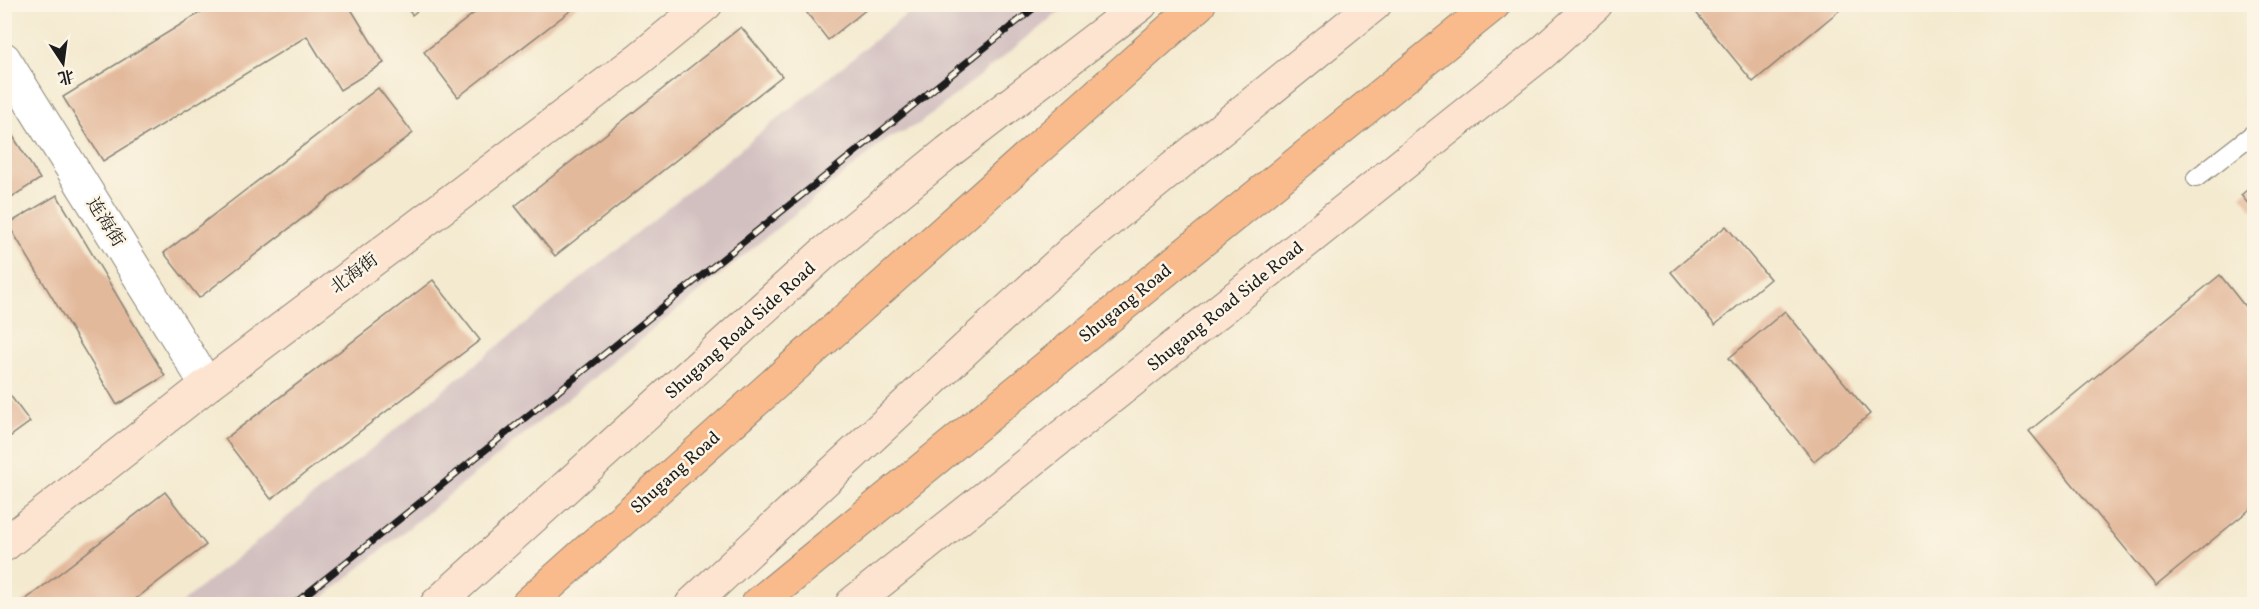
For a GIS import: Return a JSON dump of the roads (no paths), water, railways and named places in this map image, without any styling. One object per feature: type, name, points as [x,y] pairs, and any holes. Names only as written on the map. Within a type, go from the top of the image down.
[{"type":"highway","name":"Shugang Road","points":[[528,604],[1198,4]]},
{"type":"highway","name":"Shugang Road","points":[[758,604],[1494,4]]},
{"type":"street","name":"北海街","points":[[4,545],[207,385],[639,59],[706,4]]},
{"type":"street","name":"Shugang Road Side Road","points":[[437,604],[823,254],[948,152],[1141,4]]},
{"type":"street","points":[[692,604],[1086,239],[1375,4]]},
{"type":"street","name":"Shugang Road Side Road","points":[[852,604],[1542,53],[1596,4]]},
{"type":"street","name":"连海街","points":[[4,59],[207,385]]},
{"type":"lane","points":[[2196,178],[2254,133]]},
{"type":"railway","points":[[294,604],[1039,4]]}]
